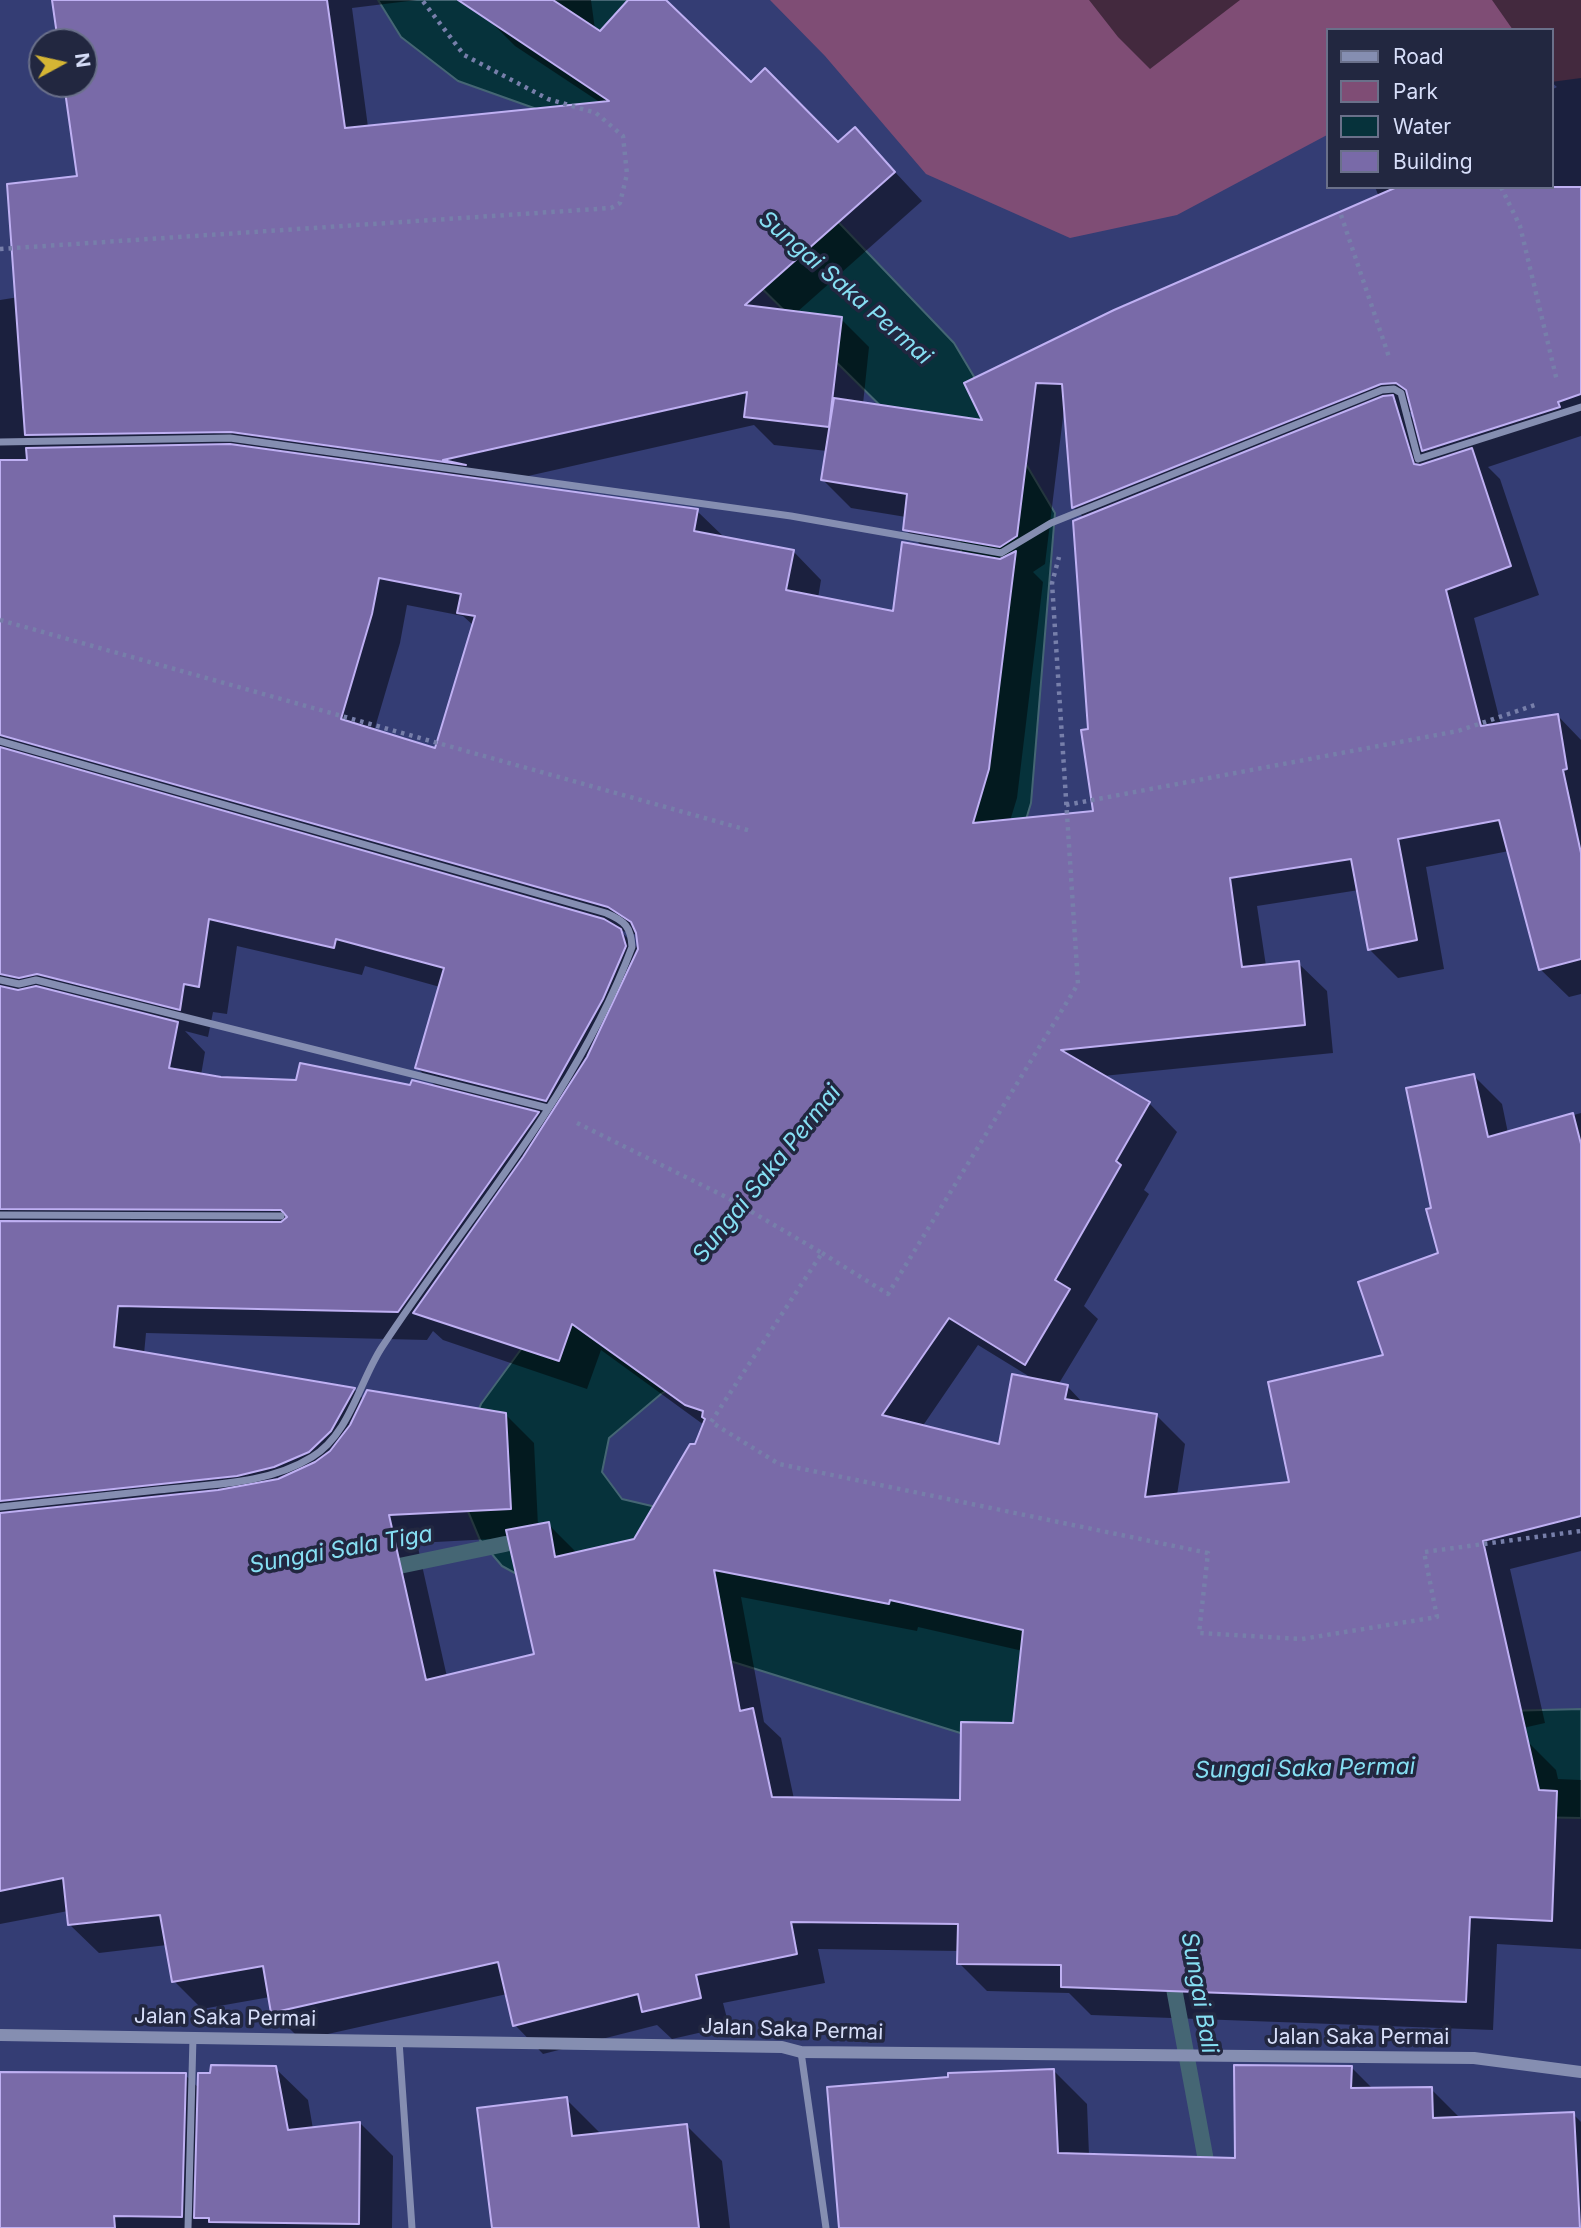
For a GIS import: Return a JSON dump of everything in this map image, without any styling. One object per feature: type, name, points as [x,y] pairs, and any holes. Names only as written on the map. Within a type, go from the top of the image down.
[{"type":"street","points":[[0,441],[230,438],[791,516],[1001,553],[1051,523],[1072,514],[1382,390],[1394,389],[1401,393],[1418,459],[1581,407]]},
{"type":"street","points":[[0,741],[622,920],[631,932],[632,947],[588,1041],[531,1140],[437,1264],[369,1367],[342,1428],[313,1456],[259,1479],[0,1507]]},
{"type":"street","points":[[0,980],[19,984],[36,980],[548,1108]]},
{"type":"street","points":[[0,1215],[281,1216]]},
{"type":"street","name":"Jalan Saka Permai","points":[[0,2035],[782,2047],[801,2052],[1474,2058],[1581,2072]]},
{"type":"street","points":[[188,2228],[193,2037]]},
{"type":"street","points":[[399,2040],[412,2228]]},
{"type":"street","points":[[801,2052],[826,2228]]},
{"type":"path","points":[[0,250],[611,208],[620,203],[627,174],[623,136],[596,113],[548,99],[464,55],[422,0]]},
{"type":"path","points":[[1502,189],[1520,226],[1564,413]]},
{"type":"path","points":[[1341,215],[1401,393]]},
{"type":"path","points":[[548,1108],[728,1198],[888,1294],[1079,984],[1052,583],[1072,514]]},
{"type":"path","points":[[0,620],[751,831]]},
{"type":"path","points":[[1066,805],[1458,731],[1538,704]]},
{"type":"path","points":[[822,1253],[711,1422],[779,1464],[1208,1553],[1199,1633],[1302,1639],[1437,1618],[1424,1552],[1581,1531]]},
{"type":"green space","points":[[770,0],[1581,0],[1581,78],[1553,82],[1553,28],[1326,28],[1326,136],[1177,215],[1070,238],[926,174],[825,56]]},
{"type":"water","name":"Sungai Saka Permai","points":[[378,0],[626,0],[954,343],[1055,513],[1031,803],[992,932],[690,1376],[661,1394],[609,1438],[602,1472],[622,1499],[822,1546],[1349,1715],[1581,1709],[1581,1818],[1210,1811],[602,1621],[502,1566],[480,1540],[467,1509],[468,1435],[481,1404],[634,1195],[969,607],[959,538],[917,442],[622,150],[562,118],[458,81],[401,37]]},
{"type":"building","points":[[52,0],[327,0],[345,128],[609,101],[458,0],[553,0],[600,31],[628,0],[666,0],[751,82],[765,68],[838,142],[855,127],[895,172],[745,305],[842,317],[829,427],[744,417],[747,392],[443,460],[466,465],[231,432],[25,435],[7,184],[77,176],[66,98],[98,98],[98,28],[56,28]]},
{"type":"building","points":[[1581,187],[1581,394],[1558,402],[1560,407],[1422,451],[1406,390],[1396,383],[1381,384],[1072,508],[1062,384],[1036,383],[1017,536],[1000,547],[903,530],[907,494],[821,480],[834,398],[982,420],[964,383],[1114,310],[1392,189]]},
{"type":"building","points":[[1393,395],[1414,464],[1420,465],[1472,448],[1511,566],[1446,590],[1481,726],[1558,714],[1567,769],[1563,770],[1581,853],[1581,959],[1539,970],[1499,820],[1398,839],[1417,940],[1368,950],[1351,859],[1230,878],[1242,967],[1299,961],[1305,1025],[1061,1050],[1150,1102],[1116,1161],[1121,1165],[1055,1280],[1070,1289],[1025,1365],[949,1318],[882,1415],[999,1444],[1012,1374],[1068,1385],[1065,1399],[1157,1414],[1145,1497],[1289,1482],[1268,1382],[1383,1355],[1358,1282],[1438,1253],[1426,1209],[1431,1208],[1406,1088],[1474,1074],[1488,1137],[1573,1113],[1581,1144],[1581,1516],[1483,1541],[1539,1790],[1557,1791],[1552,1921],[1470,1917],[1466,2002],[1061,1987],[1061,1965],[957,1964],[958,1924],[791,1922],[797,1954],[696,1975],[701,1998],[642,2012],[638,1994],[513,2026],[498,1962],[271,2013],[263,1966],[172,1982],[160,1915],[68,1925],[63,1878],[0,1891],[0,1513],[218,1490],[278,1479],[315,1462],[330,1451],[350,1425],[367,1390],[506,1413],[511,1509],[389,1515],[426,1680],[534,1654],[506,1530],[549,1522],[555,1557],[634,1539],[690,1444],[695,1444],[705,1419],[702,1417],[703,1411],[685,1405],[572,1324],[559,1361],[413,1313],[523,1157],[587,1057],[638,949],[631,922],[608,907],[0,735],[0,460],[27,460],[26,448],[230,444],[698,509],[694,531],[794,550],[786,590],[893,611],[902,542],[1000,559],[1016,551],[989,769],[973,823],[1093,811],[1081,730],[1088,729],[1073,521],[1383,396]],"holes":[[[379,578],[461,594],[457,613],[475,616],[435,748],[341,719],[372,614]],[[714,1570],[889,1604],[890,1600],[1023,1630],[1013,1723],[961,1722],[960,1800],[772,1797],[753,1708],[740,1711]]]},
{"type":"building","points":[[0,747],[604,919],[621,929],[626,946],[603,999],[546,1101],[415,1068],[444,968],[336,939],[334,948],[209,919],[199,987],[184,984],[180,1010],[37,974],[19,978],[0,974]]},
{"type":"building","points":[[0,986],[18,990],[36,986],[178,1022],[169,1068],[221,1077],[296,1080],[300,1063],[410,1085],[412,1080],[539,1112],[398,1312],[118,1306],[114,1347],[355,1388],[331,1431],[309,1452],[274,1467],[237,1476],[0,1501],[0,1221],[281,1222],[287,1217],[281,1210],[0,1209]]},
{"type":"building","points":[[211,2065],[276,2066],[288,2130],[360,2122],[359,2224],[209,2222],[209,2218],[194,2218],[198,2073],[210,2073]]},
{"type":"building","points":[[1234,2065],[1352,2066],[1351,2088],[1432,2087],[1433,2118],[1574,2112],[1580,2228],[839,2228],[827,2087],[948,2077],[948,2073],[1054,2069],[1058,2153],[1235,2158]]},
{"type":"building","points":[[0,2072],[186,2073],[182,2217],[114,2216],[115,2228],[0,2228]]},
{"type":"building","points":[[567,2097],[572,2136],[687,2124],[699,2228],[492,2228],[477,2108]]},
{"type":"waterway","name":"Sungai Sala Tiga","points":[[380,1570],[505,1544]]},
{"type":"waterway","name":"Sungai Bali","points":[[1171,1972],[1209,2177]]}]
